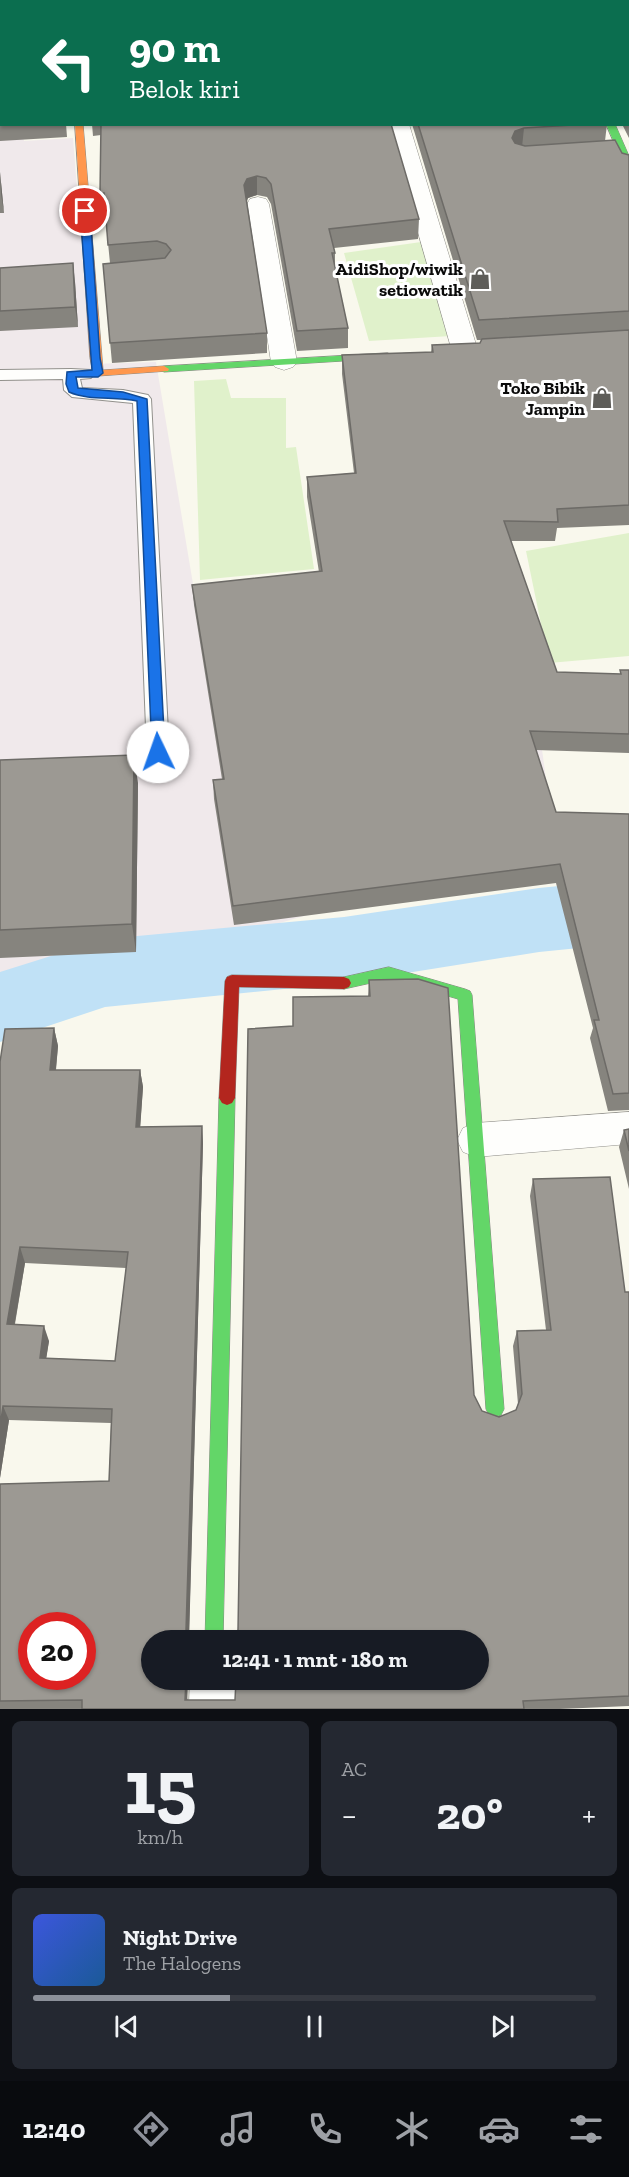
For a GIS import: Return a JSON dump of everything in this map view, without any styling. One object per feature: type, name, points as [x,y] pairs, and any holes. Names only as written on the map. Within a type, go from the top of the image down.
[{"type":"street","points":[[79,126],[101,275],[98,373],[397,355]]},
{"type":"street","points":[[399,126],[465,351]]},
{"type":"street","points":[[258,204],[284,362]]},
{"type":"street","points":[[214,1630],[225,1131],[232,981],[346,983],[389,973],[465,995],[495,1409]]},
{"type":"street","points":[[476,1140],[629,1128]]},
{"type":"street","points":[[212,1709],[213,1690]]},
{"type":"lane","points":[[0,375],[98,373]]},
{"type":"lane","points":[[71,374],[73,390],[78,393],[123,395],[142,399],[158,752]]},
{"type":"shaded area","points":[[0,126],[20,126],[24,141],[73,138],[91,364],[156,362],[193,584],[516,558],[555,845],[0,1002]]},
{"type":"green space","points":[[421,242],[451,336],[369,341],[344,253]]},
{"type":"green space","points":[[226,379],[231,398],[286,398],[286,448],[296,447],[314,569],[200,580],[194,381]]},
{"type":"green space","points":[[629,533],[629,656],[549,663],[526,551]]},
{"type":"building","points":[[101,126],[392,126],[419,219],[329,229],[348,328],[297,331],[271,184],[266,178],[257,176],[247,179],[244,185],[267,333],[110,343],[103,264],[165,258],[171,250],[166,244],[157,241],[108,245],[104,193],[100,193]]},
{"type":"building","points":[[419,126],[556,126],[524,128],[515,131],[512,138],[515,143],[525,146],[615,140],[622,153],[629,155],[629,311],[479,320]]},
{"type":"building","points":[[73,263],[75,307],[0,311],[0,268]]},
{"type":"building","points":[[629,330],[629,505],[557,509],[558,522],[504,521],[557,672],[621,674],[620,670],[629,670],[629,734],[530,731],[556,812],[629,814],[629,1093],[613,1094],[594,1020],[599,1020],[560,864],[233,906],[213,780],[224,779],[192,585],[322,571],[307,477],[356,473],[342,355],[433,352],[432,345],[480,343],[482,339]]},
{"type":"building","points":[[134,755],[132,924],[0,930],[0,760]]},
{"type":"building","points":[[418,979],[448,988],[474,1395],[482,1411],[499,1417],[516,1410],[522,1394],[517,1331],[551,1330],[533,1179],[610,1177],[625,1292],[629,1292],[629,1696],[523,1701],[524,1709],[82,1709],[82,1700],[0,1701],[0,1484],[109,1481],[112,1409],[3,1406],[0,1427],[0,1062],[5,1029],[54,1028],[50,1070],[140,1070],[136,1127],[202,1126],[186,1630],[141,1630],[141,1690],[186,1690],[185,1700],[235,1700],[236,1690],[489,1690],[489,1630],[238,1630],[248,1029],[293,1026],[293,997],[370,996],[369,980]],"holes":[[[20,1247],[128,1252],[115,1361],[40,1358],[44,1326],[7,1324]]]},
{"type":"building","points":[[629,1129],[629,1151],[624,1130]]},
{"type":"waterway","points":[[0,1007],[105,973],[344,950],[539,920],[629,911]]},
{"type":"traffic: fast","points":[[611,126],[629,166]]},
{"type":"traffic: fast","points":[[164,369],[388,356]]},
{"type":"traffic: fast","points":[[344,983],[389,973],[465,995],[495,1409]]},
{"type":"traffic: fast","points":[[214,1630],[227,1098]]},
{"type":"traffic: slow","points":[[79,126],[95,358],[98,373],[164,369]]},
{"type":"traffic: jam","points":[[227,1098],[232,981],[344,983]]},
{"type":"place","name":"AidiShop/wiwik setiowatik","points":[[480,279]]},
{"type":"place","name":"Toko Bibik Jampin","points":[[602,398]]},
{"type":"route","points":[[85,211],[98,373],[71,374],[71,384],[73,390],[78,393],[123,395],[142,399],[158,752]]}]
